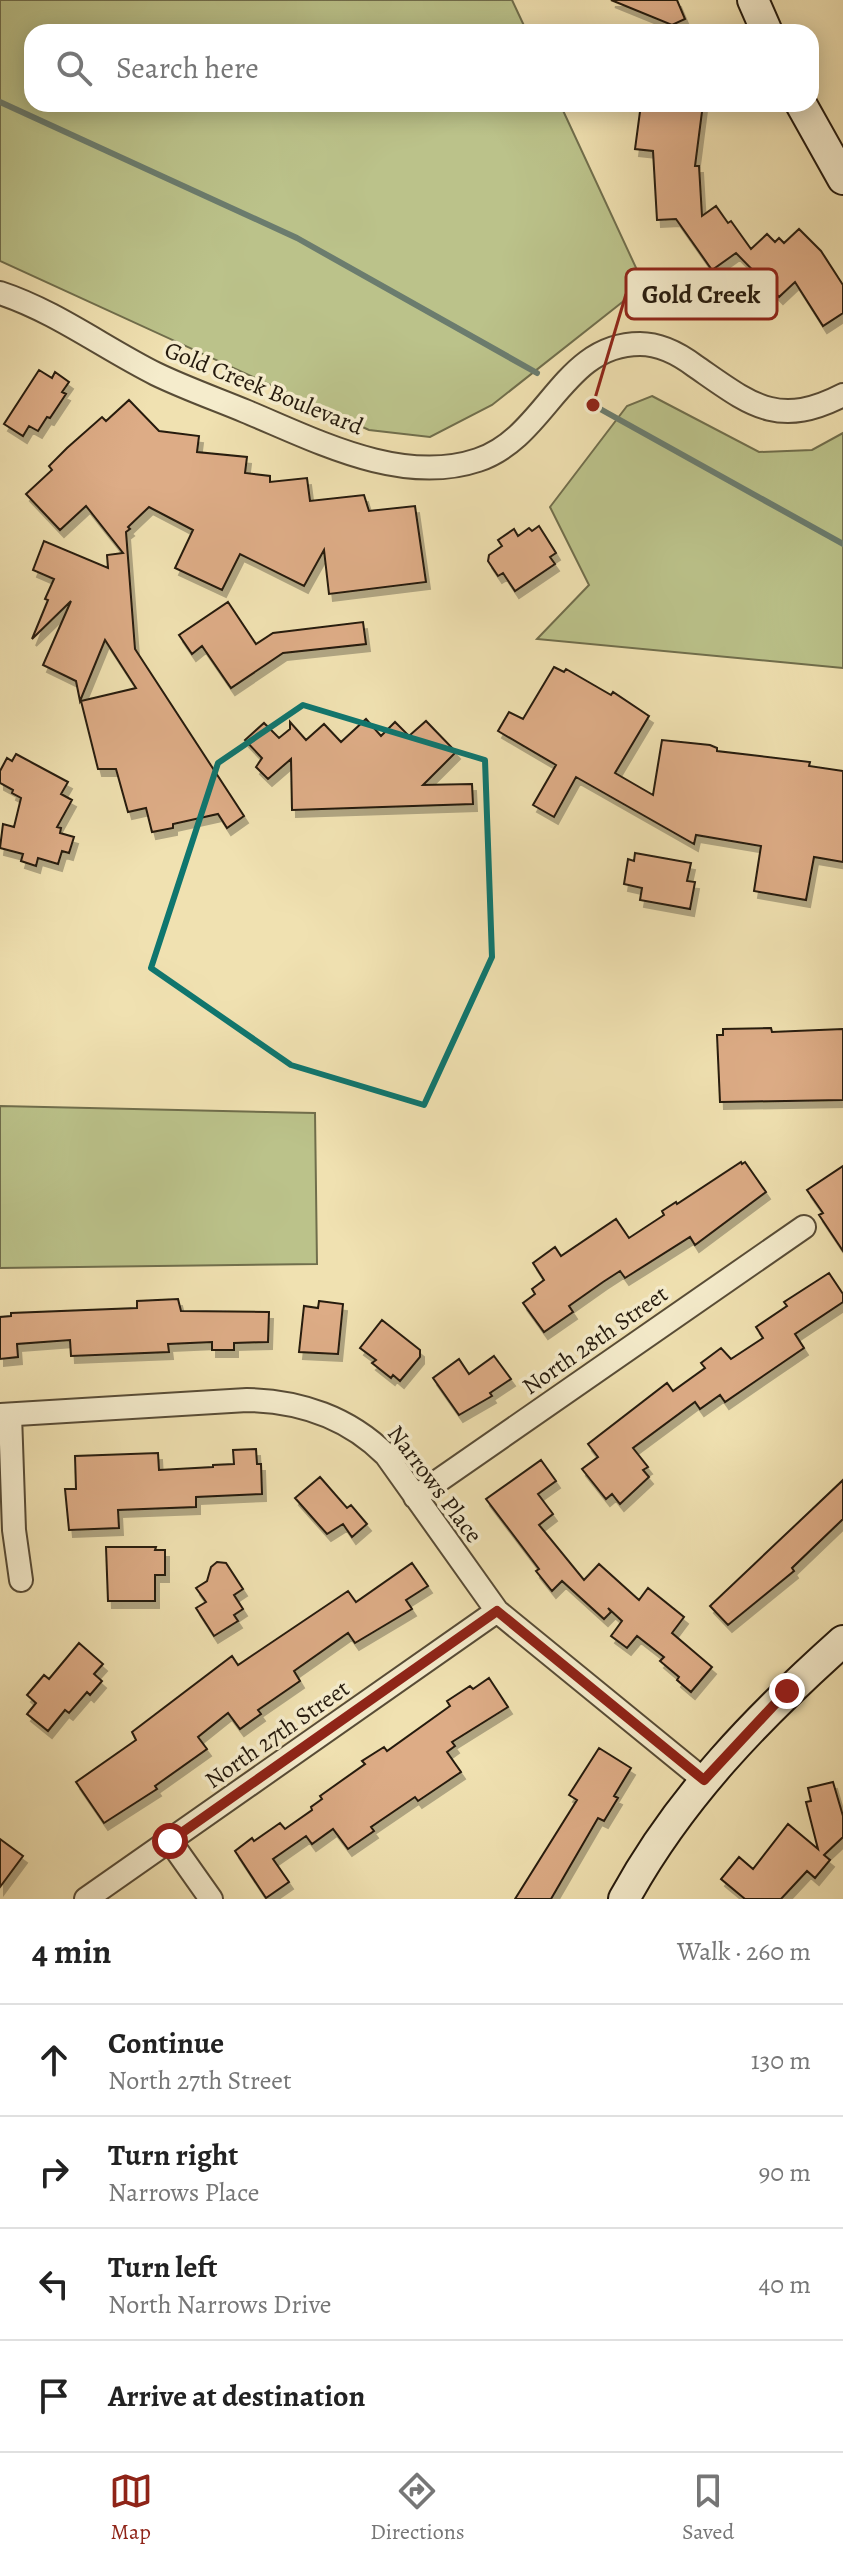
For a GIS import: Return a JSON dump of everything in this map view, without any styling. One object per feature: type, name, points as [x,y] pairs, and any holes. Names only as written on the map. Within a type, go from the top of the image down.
[{"type":"main road","points":[[753,0],[764,24]]},
{"type":"main road","points":[[805,112],[843,179]]},
{"type":"main road","points":[[624,1899],[646,1859],[704,1780],[787,1691],[843,1641]]},
{"type":"street","name":"Gold Creek Boulevard","points":[[0,293],[66,324],[157,375],[324,445],[397,465],[441,467],[478,460],[500,450],[525,431],[584,363],[625,346],[650,345],[679,354],[734,392],[770,409],[797,412],[821,406],[843,395]]},
{"type":"street","name":"North 28th Street","points":[[415,1497],[804,1227]]},
{"type":"street","name":"Narrows Place","points":[[5,1415],[270,1400],[333,1417],[369,1438],[386,1455],[497,1611],[704,1780]]},
{"type":"street","points":[[5,1415],[21,1580]]},
{"type":"street","name":"North 27th Street","points":[[86,1899],[497,1611]]},
{"type":"street","points":[[170,1841],[211,1899]]},
{"type":"highlighted area","points":[[303,705],[485,760],[492,957],[424,1105],[291,1065],[151,968],[218,763]]},
{"type":"green space","points":[[0,0],[512,0],[523,24],[24,24],[24,112],[564,112],[644,285],[492,405],[430,437],[369,430],[0,261]]},
{"type":"green space","points":[[652,396],[759,452],[812,450],[843,433],[843,668],[537,639],[589,585],[550,507],[627,406]]},
{"type":"green space","points":[[0,1106],[315,1113],[317,1264],[0,1268]]},
{"type":"building","points":[[611,0],[677,0],[685,19],[670,24]]},
{"type":"building","points":[[640,112],[702,112],[695,166],[699,166],[702,216],[716,206],[751,249],[767,234],[775,242],[779,238],[784,243],[799,229],[821,251],[843,285],[843,313],[823,326],[795,282],[779,297],[736,253],[712,270],[676,219],[657,220],[653,151],[635,149]]},
{"type":"building","points":[[39,370],[52,378],[55,372],[69,382],[62,392],[66,394],[50,418],[47,417],[38,431],[29,426],[23,436],[4,424]]},
{"type":"building","points":[[129,400],[159,431],[199,436],[197,452],[247,457],[245,473],[270,476],[270,482],[307,478],[310,501],[364,495],[369,511],[415,506],[426,582],[329,594],[324,550],[304,586],[240,554],[222,590],[175,568],[193,530],[149,507],[128,527],[135,649],[244,816],[227,828],[218,814],[152,832],[146,808],[128,812],[116,769],[98,769],[81,701],[136,688],[105,640],[80,701],[76,681],[43,665],[71,601],[32,639],[54,579],[33,570],[44,541],[108,568],[107,555],[123,553],[86,506],[60,530],[26,494],[52,470],[49,466],[67,448],[102,417],[106,421]]},
{"type":"building","points":[[539,526],[556,553],[550,557],[555,564],[515,591],[503,573],[498,576],[488,561],[489,555],[502,546],[498,540],[514,529],[518,536],[529,528],[532,531]]},
{"type":"building","points":[[228,602],[256,644],[273,633],[363,622],[366,644],[283,653],[231,688],[202,646],[192,654],[179,635]]},
{"type":"building","points":[[554,667],[564,672],[566,669],[611,695],[613,692],[649,716],[615,773],[653,795],[662,740],[710,745],[717,751],[810,762],[809,766],[843,771],[843,862],[814,857],[806,900],[754,891],[761,846],[696,835],[694,844],[576,777],[554,817],[533,805],[556,765],[498,731],[509,712],[523,719]]},
{"type":"building","points":[[366,719],[381,736],[395,722],[409,736],[426,721],[456,752],[423,785],[472,784],[473,804],[292,810],[291,759],[268,779],[256,767],[262,758],[245,740],[264,723],[279,738],[290,729],[290,722],[306,740],[324,724],[341,742]]},
{"type":"building","points":[[16,754],[68,782],[61,794],[72,800],[57,827],[61,828],[60,833],[74,837],[69,853],[62,851],[58,864],[38,858],[36,866],[21,861],[23,854],[0,848],[3,824],[14,827],[21,798],[0,783],[0,771],[7,758],[12,761]]},
{"type":"building","points":[[635,853],[691,863],[687,881],[695,882],[690,909],[640,900],[642,888],[624,884],[628,859],[634,861]]},
{"type":"building","points":[[771,1028],[772,1032],[843,1029],[843,1100],[720,1102],[717,1035],[723,1035],[723,1029]]},
{"type":"building","points":[[745,1162],[766,1192],[695,1245],[690,1237],[625,1278],[620,1271],[569,1306],[573,1312],[544,1332],[523,1303],[535,1294],[532,1289],[544,1280],[533,1263],[555,1247],[561,1256],[616,1219],[629,1238],[664,1215],[662,1211]]},
{"type":"building","points":[[843,1166],[843,1251],[807,1190]]},
{"type":"building","points":[[829,1273],[843,1294],[843,1302],[795,1334],[804,1348],[725,1402],[720,1395],[700,1409],[695,1402],[633,1448],[648,1467],[643,1470],[649,1477],[620,1504],[612,1494],[606,1499],[582,1469],[598,1457],[588,1444],[667,1383],[673,1391],[705,1368],[701,1363],[721,1348],[731,1359],[763,1338],[756,1327],[787,1306],[784,1302]]},
{"type":"building","points":[[178,1299],[181,1311],[269,1312],[268,1342],[234,1343],[234,1350],[212,1350],[212,1342],[168,1344],[169,1352],[71,1356],[70,1340],[17,1344],[18,1357],[0,1359],[0,1317],[11,1316],[11,1313],[137,1308],[137,1301]]},
{"type":"building","points":[[319,1301],[343,1304],[338,1354],[299,1352],[304,1306],[318,1308]]},
{"type":"building","points":[[382,1320],[420,1350],[420,1357],[400,1381],[372,1363],[376,1360],[360,1348]]},
{"type":"building","points":[[494,1356],[511,1379],[490,1393],[492,1396],[459,1415],[433,1378],[459,1359],[469,1374]]},
{"type":"building","points":[[256,1449],[257,1464],[261,1464],[262,1494],[196,1497],[196,1507],[118,1510],[119,1528],[69,1530],[65,1489],[76,1489],[75,1456],[158,1453],[159,1470],[234,1464],[233,1450]]},
{"type":"building","points":[[541,1460],[556,1481],[538,1494],[553,1514],[539,1525],[584,1580],[599,1564],[639,1600],[648,1588],[684,1617],[672,1633],[712,1667],[691,1692],[660,1661],[664,1657],[637,1636],[627,1648],[611,1636],[622,1621],[608,1608],[611,1612],[604,1619],[562,1581],[552,1591],[486,1499]]},
{"type":"building","points":[[320,1477],[347,1508],[351,1505],[367,1524],[352,1537],[343,1524],[327,1534],[295,1498]]},
{"type":"building","points":[[843,1480],[843,1519],[792,1568],[794,1571],[728,1625],[710,1606]]},
{"type":"building","points":[[106,1547],[156,1547],[155,1550],[165,1550],[165,1575],[155,1575],[155,1601],[108,1601]]},
{"type":"building","points":[[217,1562],[226,1563],[243,1589],[234,1595],[243,1609],[234,1615],[238,1621],[214,1636],[196,1608],[206,1602],[196,1588],[207,1581],[211,1567]]},
{"type":"building","points":[[412,1563],[428,1586],[406,1600],[412,1609],[355,1643],[348,1633],[294,1671],[300,1681],[258,1710],[261,1714],[240,1729],[228,1713],[198,1737],[207,1749],[155,1786],[157,1789],[104,1823],[76,1782],[136,1740],[132,1732],[232,1656],[238,1665],[348,1591],[356,1602]]},
{"type":"building","points":[[79,1643],[103,1664],[94,1674],[102,1681],[90,1695],[87,1692],[69,1713],[65,1710],[48,1731],[27,1714],[36,1703],[27,1695],[44,1675],[49,1679]]},
{"type":"building","points":[[489,1678],[508,1707],[452,1742],[455,1746],[447,1752],[461,1772],[418,1801],[415,1797],[371,1827],[374,1831],[348,1849],[333,1829],[312,1844],[306,1836],[273,1859],[289,1882],[266,1898],[235,1851],[280,1823],[285,1829],[312,1810],[311,1807],[322,1799],[320,1796],[365,1764],[362,1761],[384,1747],[387,1751],[450,1706],[447,1701]]},
{"type":"building","points":[[599,1748],[631,1768],[614,1796],[618,1798],[604,1821],[598,1818],[551,1899],[515,1899],[577,1800],[569,1795]]},
{"type":"building","points":[[833,1782],[843,1816],[843,1837],[824,1855],[830,1860],[815,1878],[807,1871],[781,1899],[745,1899],[721,1879],[739,1857],[753,1869],[788,1824],[818,1849],[806,1802],[811,1801],[808,1788]]},
{"type":"building","points":[[0,1839],[23,1856],[0,1887]]},
{"type":"waterway","points":[[0,102],[297,238],[537,373]]},
{"type":"waterway","points":[[593,405],[843,544]]},
{"type":"place","name":"Gold Creek","points":[[593,405]]},
{"type":"route","points":[[170,1841],[497,1611],[704,1780],[787,1691]]}]
